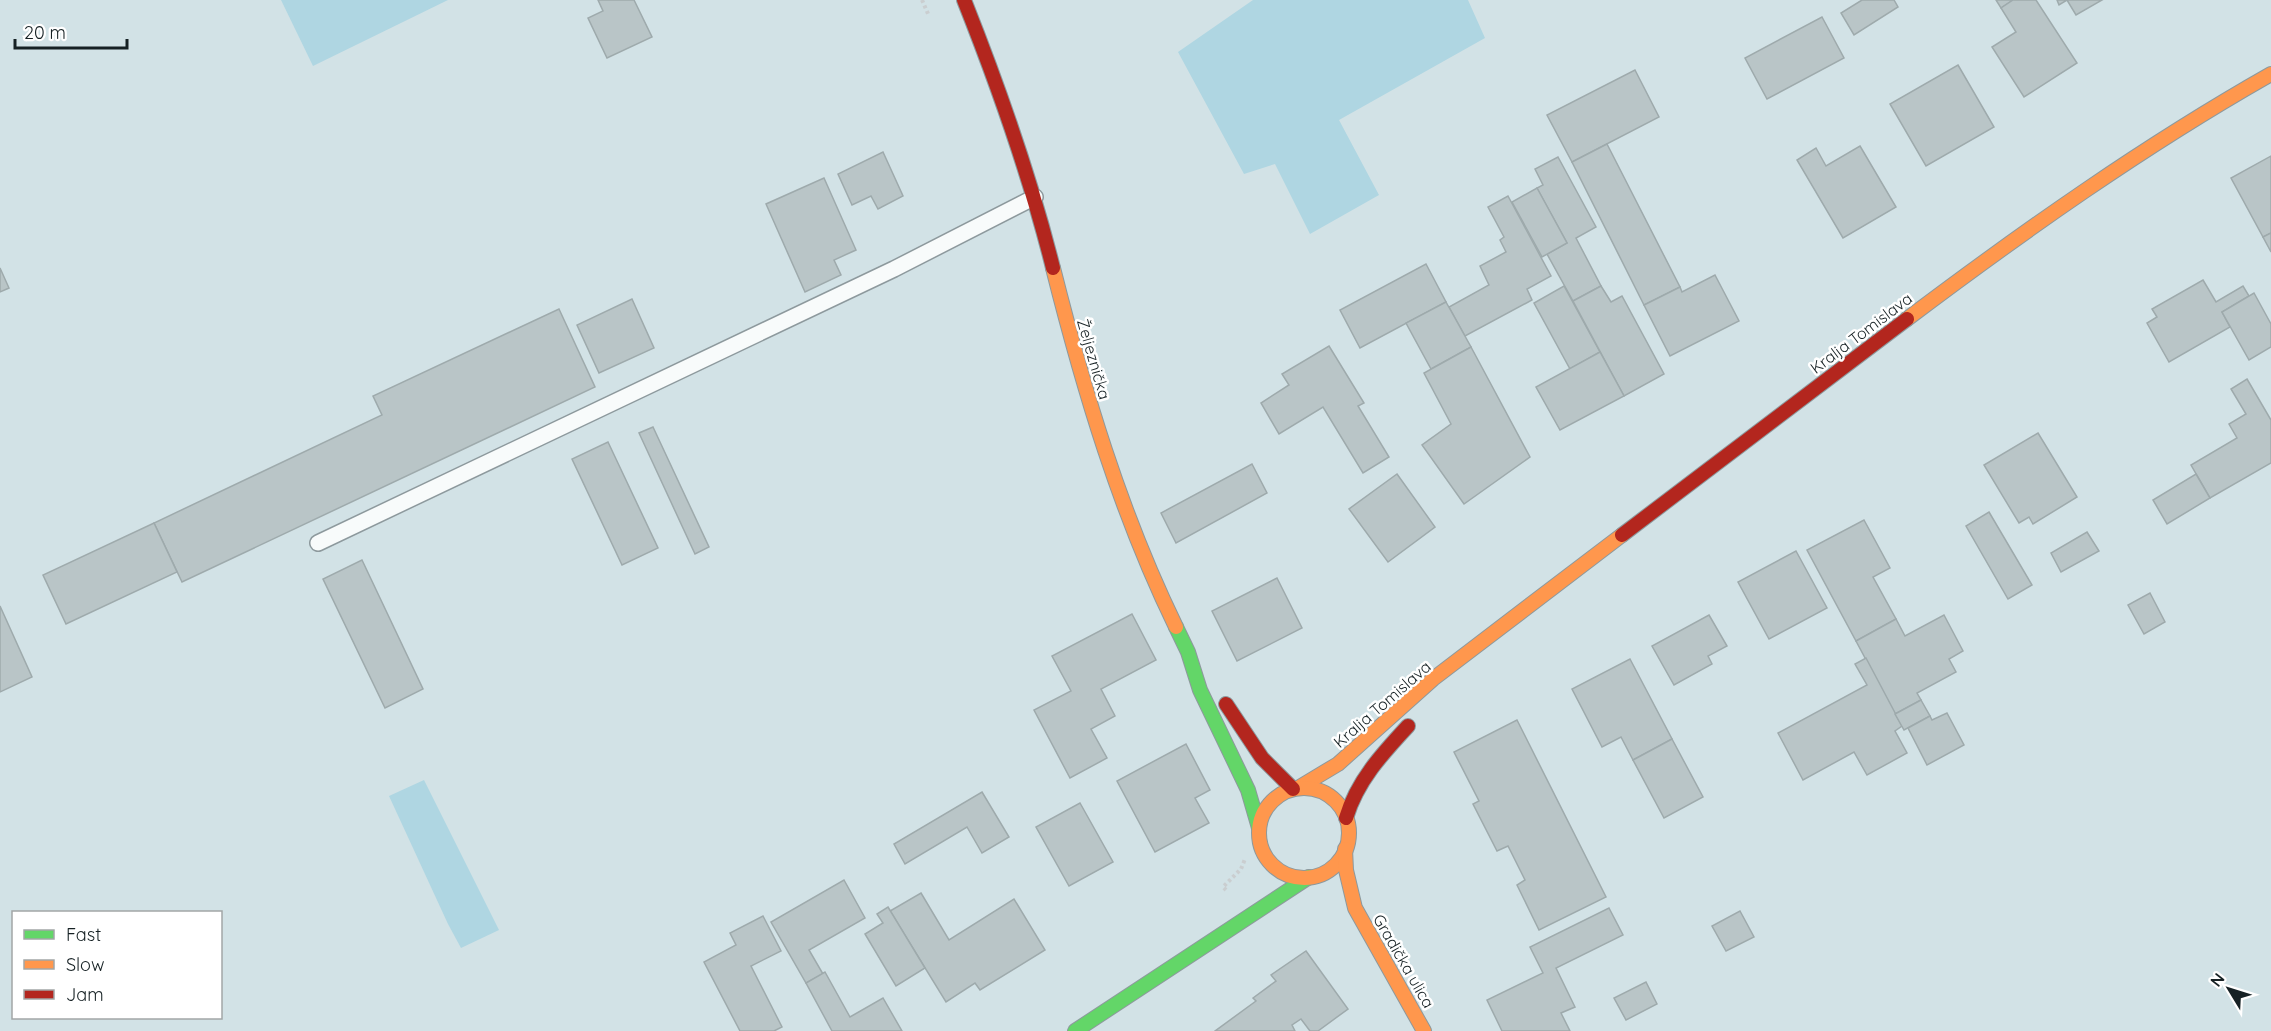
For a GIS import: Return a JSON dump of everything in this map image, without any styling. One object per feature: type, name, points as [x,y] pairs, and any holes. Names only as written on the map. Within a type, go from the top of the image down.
[{"type":"street","name":"Željeznička","points":[[964,0],[991,67],[1035,197],[1074,351],[1100,438],[1149,572],[1188,652],[1200,690],[1248,790],[1259,828]]},
{"type":"street","name":"Kralja Tomislava","points":[[1296,789],[1352,753],[1433,679],[1972,270],[2126,163],[2213,107],[2271,74]]},
{"type":"street","name":"Kralja Tomislava","points":[[1433,698],[1486,641]]},
{"type":"street","name":"Željeznička","points":[[1188,652],[1262,758],[1296,789]]},
{"type":"street","name":"Kralja Tomislava","points":[[1346,818],[1356,789],[1418,714]]},
{"type":"street","points":[[1075,1031],[1253,912],[1330,868],[1339,860],[1346,849],[1348,831],[1346,818],[1340,807],[1316,789],[1296,789],[1283,793],[1267,807],[1259,828],[1259,841],[1264,855],[1272,865],[1283,873],[1309,878]]},
{"type":"street","name":"Gradička ulica","points":[[1346,849],[1348,881],[1355,908],[1424,1031]]},
{"type":"street","points":[[1253,912],[1263,883],[1264,855]]},
{"type":"street","name":"Gradička ulica","points":[[1309,878],[1332,890],[1355,908]]},
{"type":"lane","points":[[318,543],[894,269],[1035,197]]},
{"type":"shaded area","points":[[281,0],[448,0],[313,66]]},
{"type":"shaded area","points":[[1253,0],[1468,0],[1485,38],[1339,120],[1379,195],[1310,234],[1275,164],[1244,174],[1178,52]]},
{"type":"shaded area","points":[[424,780],[499,930],[461,948],[389,796]]},
{"type":"building","points":[[598,0],[634,0],[652,37],[607,58],[588,18],[603,11]]},
{"type":"building","points":[[1862,0],[1894,0],[1898,7],[1854,35],[1841,13]]},
{"type":"building","points":[[1996,0],[2013,0],[2001,8]]},
{"type":"building","points":[[2013,0],[2036,0],[2077,63],[2024,97],[1992,47],[2016,32],[2001,8]]},
{"type":"building","points":[[2057,0],[2067,0],[2059,5]]},
{"type":"building","points":[[2067,0],[2102,0],[2076,15]]},
{"type":"building","points":[[1822,17],[1844,58],[1767,99],[1745,58]]},
{"type":"building","points":[[1958,65],[1994,127],[1926,166],[1890,104]]},
{"type":"building","points":[[1635,70],[1659,117],[1572,162],[1547,115]]},
{"type":"building","points":[[1607,144],[1680,287],[1644,305],[1572,162]]},
{"type":"building","points":[[1860,146],[1896,207],[1843,238],[1797,160],[1816,148],[1826,166]]},
{"type":"building","points":[[883,152],[903,196],[878,209],[871,196],[852,205],[838,174]]},
{"type":"building","points":[[2271,156],[2271,233],[2263,237],[2231,178]]},
{"type":"building","points":[[1558,157],[1596,227],[1576,238],[1601,286],[1573,301],[1547,254],[1567,243],[1537,188],[1543,185],[1535,169]]},
{"type":"building","points":[[824,178],[856,250],[834,260],[841,275],[805,292],[766,204]]},
{"type":"building","points":[[1537,188],[1567,243],[1542,257],[1512,202]]},
{"type":"building","points":[[1508,196],[1551,276],[1527,289],[1532,300],[1465,336],[1449,307],[1489,285],[1480,266],[1506,252],[1500,240],[1504,237],[1488,207]]},
{"type":"building","points":[[2271,233],[2271,252],[2263,237]]},
{"type":"building","points":[[1426,264],[1446,302],[1360,348],[1340,310]]},
{"type":"building","points":[[0,268],[9,288],[0,292]]},
{"type":"building","points":[[1715,275],[1739,321],[1670,356],[1644,305],[1680,287],[1682,292]]},
{"type":"building","points":[[2203,280],[2216,302],[2243,286],[2249,296],[2222,312],[2230,327],[2169,362],[2147,323],[2157,317],[2152,309]]},
{"type":"building","points":[[1564,286],[1600,352],[1570,369],[1534,303]]},
{"type":"building","points":[[1601,286],[1611,302],[1622,296],[1664,374],[1624,396],[1573,301]]},
{"type":"building","points":[[2254,293],[2271,324],[2271,347],[2249,360],[2222,312]]},
{"type":"building","points":[[632,299],[654,348],[599,373],[577,325]]},
{"type":"building","points":[[1446,302],[1471,347],[1431,369],[1406,323]]},
{"type":"building","points":[[559,309],[595,387],[182,582],[154,523],[382,415],[373,396]]},
{"type":"building","points":[[1329,346],[1364,403],[1358,406],[1389,457],[1363,473],[1323,407],[1279,434],[1261,403],[1289,385],[1282,374]]},
{"type":"building","points":[[1471,347],[1530,457],[1464,504],[1422,445],[1451,424],[1424,373]]},
{"type":"building","points":[[1600,352],[1624,396],[1560,430],[1536,387]]},
{"type":"building","points":[[2247,379],[2271,420],[2271,463],[2210,498],[2191,465],[2237,438],[2229,424],[2246,414],[2231,389]]},
{"type":"building","points":[[653,427],[709,547],[695,554],[639,433]]},
{"type":"building","points":[[2038,433],[2077,497],[2033,524],[2029,517],[2019,523],[1984,465]]},
{"type":"building","points":[[608,442],[658,548],[622,565],[572,459]]},
{"type":"building","points":[[1252,464],[1267,493],[1176,543],[1161,513]]},
{"type":"building","points":[[1397,474],[1435,527],[1388,562],[1349,509]]},
{"type":"building","points":[[2196,474],[2210,498],[2167,524],[2153,500]]},
{"type":"building","points":[[1989,512],[2032,585],[2008,599],[1966,526]]},
{"type":"building","points":[[1864,520],[1890,568],[1873,577],[1896,619],[1856,641],[1807,550]]},
{"type":"building","points":[[154,523],[177,572],[66,624],[43,575]]},
{"type":"building","points":[[2087,532],[2099,551],[2061,572],[2051,553]]},
{"type":"building","points":[[1796,551],[1827,608],[1769,639],[1738,582]]},
{"type":"building","points":[[362,560],[423,689],[385,708],[323,579]]},
{"type":"building","points":[[1277,578],[1302,628],[1237,661],[1212,611]]},
{"type":"building","points":[[2150,593],[2165,622],[2144,634],[2128,605]]},
{"type":"building","points":[[0,606],[32,677],[0,692]]},
{"type":"building","points":[[1132,614],[1156,660],[1101,689],[1115,716],[1091,729],[1107,758],[1070,778],[1034,710],[1071,691],[1052,656]]},
{"type":"building","points":[[1709,615],[1727,646],[1708,656],[1712,664],[1674,685],[1652,646]]},
{"type":"building","points":[[1944,615],[1963,651],[1949,659],[1956,672],[1917,693],[1921,700],[1895,714],[1856,641],[1896,619],[1905,636]]},
{"type":"building","points":[[1866,658],[1902,726],[1895,731],[1907,753],[1867,775],[1854,752],[1803,780],[1778,733],[1867,685],[1855,664]]},
{"type":"building","points":[[1630,659],[1672,739],[1633,760],[1621,737],[1602,747],[1572,689]]},
{"type":"building","points":[[1921,700],[1930,716],[1904,730],[1895,714]]},
{"type":"building","points":[[1947,713],[1964,745],[1927,765],[1908,728],[1930,716],[1932,720]]},
{"type":"building","points":[[1517,720],[1606,897],[1539,930],[1517,885],[1525,880],[1508,846],[1497,851],[1473,804],[1479,801],[1454,752]]},
{"type":"building","points":[[1672,739],[1703,797],[1664,818],[1633,760]]},
{"type":"building","points":[[1186,744],[1210,790],[1195,798],[1209,823],[1155,852],[1117,781]]},
{"type":"building","points":[[982,792],[1009,837],[982,853],[967,827],[905,864],[894,844]]},
{"type":"building","points":[[1080,803],[1113,862],[1069,886],[1036,827]]},
{"type":"building","points":[[844,880],[865,918],[809,950],[823,974],[806,983],[771,922]]},
{"type":"building","points":[[921,893],[949,940],[1014,899],[1045,950],[980,990],[975,983],[946,1002],[890,911]]},
{"type":"building","points":[[888,907],[925,968],[896,986],[865,934],[883,923],[877,914]]},
{"type":"building","points":[[1609,908],[1623,935],[1556,968],[1575,1007],[1561,1013],[1570,1031],[1502,1031],[1487,1000],[1543,973],[1530,947]]},
{"type":"building","points":[[1740,911],[1754,937],[1726,951],[1712,926]]},
{"type":"building","points":[[763,916],[781,951],[751,966],[782,1027],[774,1031],[740,1031],[704,962],[736,945],[730,933]]},
{"type":"building","points":[[1306,951],[1348,1009],[1318,1031],[1310,1031],[1301,1019],[1292,1025],[1295,1031],[1215,1031],[1256,1001],[1253,998],[1276,981],[1271,975]]},
{"type":"building","points":[[825,972],[850,1017],[883,998],[902,1031],[832,1031],[806,983]]},
{"type":"building","points":[[1646,982],[1657,1004],[1626,1020],[1614,998]]},
{"type":"traffic: fast","points":[[1176,627],[1188,652],[1200,690],[1248,790],[1259,828]]},
{"type":"traffic: fast","points":[[1075,1031],[1309,877]]},
{"type":"traffic: slow","points":[[1907,319],[2085,190],[2177,130],[2271,74]]},
{"type":"traffic: slow","points":[[1053,268],[1077,360],[1105,450],[1138,540],[1176,627]]},
{"type":"traffic: slow","points":[[1298,788],[1338,764],[1433,679],[1622,535]]},
{"type":"traffic: slow","points":[[1304,788],[1321,792],[1336,801],[1345,816],[1349,833],[1345,850],[1336,865],[1321,874],[1304,878],[1287,874],[1272,865],[1263,850],[1259,833],[1263,816],[1272,801],[1287,792],[1304,788]]},
{"type":"traffic: slow","points":[[1345,849],[1346,870],[1355,908],[1424,1031]]},
{"type":"traffic: jam","points":[[964,0],[1013,132],[1053,268]]},
{"type":"traffic: jam","points":[[1622,535],[1907,319]]},
{"type":"traffic: jam","points":[[1226,704],[1262,758],[1293,789]]},
{"type":"traffic: jam","points":[[1346,818],[1364,780],[1408,726]]}]
